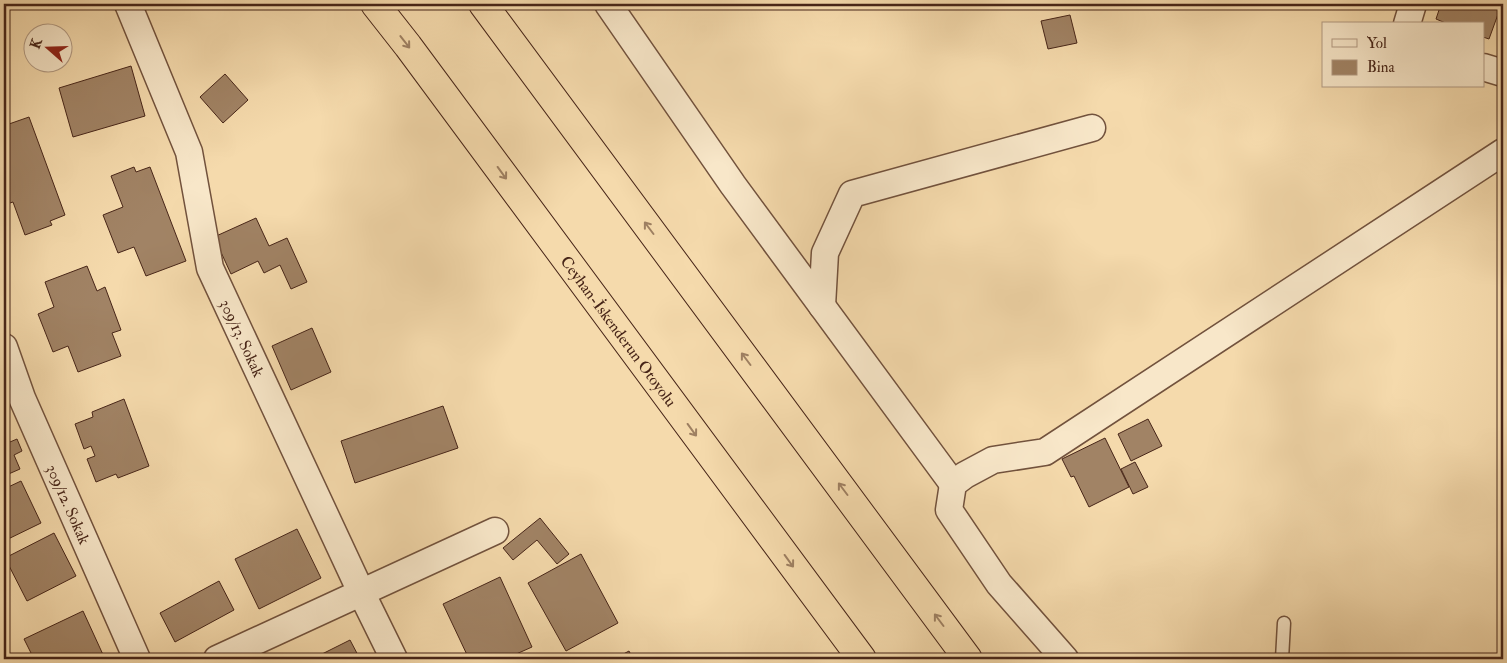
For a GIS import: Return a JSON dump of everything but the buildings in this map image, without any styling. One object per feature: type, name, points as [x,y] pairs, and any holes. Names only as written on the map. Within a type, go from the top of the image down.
[{"type":"highway","name":"Ceyhan-İskenderun Otoyolu","points":[[375,4],[862,659]]},
{"type":"highway","points":[[483,4],[968,659]]},
{"type":"street","name":"309/13. Sokak","points":[[128,4],[189,152],[210,268],[394,659]]},
{"type":"street","points":[[608,4],[733,185],[952,484],[949,510],[998,584],[1064,659]]},
{"type":"street","points":[[1408,22],[1413,4]]},
{"type":"street","points":[[1484,68],[1503,73]]},
{"type":"street","points":[[822,306],[825,253],[852,194],[1092,128]]},
{"type":"street","points":[[952,484],[993,460],[1045,452],[1503,152]]},
{"type":"street","name":"309/12. Sokak","points":[[4,347],[22,398],[137,659]]},
{"type":"street","points":[[217,659],[495,530]]},
{"type":"lane","points":[[1282,659],[1284,623]]}]
